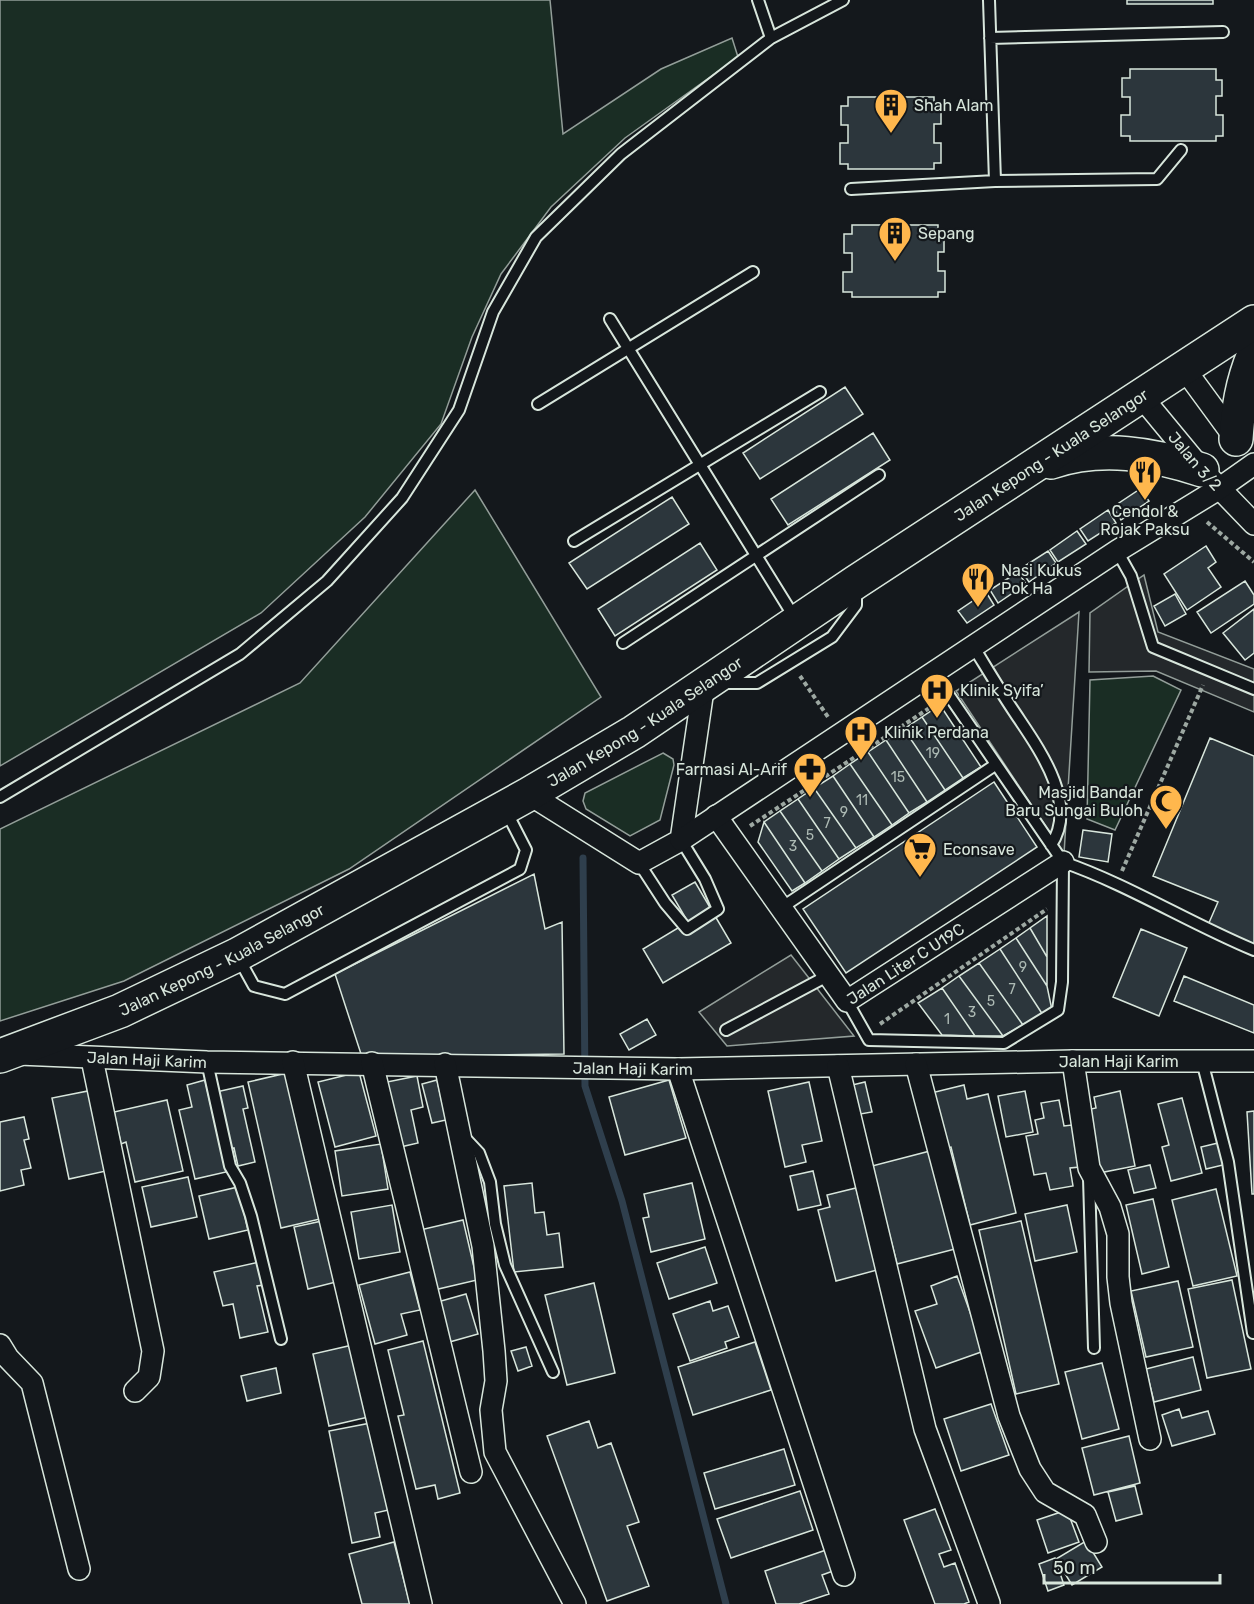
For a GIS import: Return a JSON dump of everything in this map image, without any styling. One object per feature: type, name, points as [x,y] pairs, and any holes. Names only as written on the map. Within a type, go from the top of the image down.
[{"type":"highway","name":"Jalan Kepong - Kuala Selangor","points":[[5,1054],[120,1011],[237,955],[517,801],[634,732],[856,582],[1254,322]]},
{"type":"highway","points":[[1248,454],[1238,408],[1245,378],[1254,354]]},
{"type":"highway","points":[[1029,469],[1063,458],[1098,453],[1134,453],[1169,459],[1211,479]]},
{"type":"street","points":[[517,801],[639,863],[681,840],[1117,551],[1184,510],[1211,479],[1248,454],[1183,367]]},
{"type":"street","name":"Jalan 3/2","points":[[1140,395],[1211,479],[1253,520]]},
{"type":"street","points":[[681,840],[704,683]]},
{"type":"street","name":"Jalan Liter C U19C","points":[[716,816],[847,1001],[1057,854]]},
{"type":"street","name":"Jalan Haji Karim","points":[[5,1054],[207,1062],[678,1069],[1073,1061],[1254,1061]]},
{"type":"street","points":[[92,1059],[153,1351],[149,1377],[135,1391]]},
{"type":"street","points":[[1073,1061],[1089,1168],[1110,1207],[1118,1234],[1118,1277],[1121,1303],[1150,1439]]},
{"type":"street","points":[[293,1062],[421,1604]]},
{"type":"street","points":[[372,1063],[471,1472]]},
{"type":"street","points":[[445,1064],[484,1258],[496,1381],[491,1410],[495,1452],[575,1604]]},
{"type":"street","points":[[916,1064],[1009,1416],[1030,1469],[1045,1492],[1084,1515],[1096,1542]]},
{"type":"street","points":[[837,1066],[925,1429],[989,1603]]},
{"type":"street","points":[[678,1069],[844,1575]]},
{"type":"street","points":[[0,1345],[8,1358],[32,1383],[78,1569]]},
{"type":"lane","points":[[758,0],[771,38]]},
{"type":"lane","points":[[0,797],[240,654],[327,581],[402,498],[459,410],[493,312],[536,237],[621,154],[771,38],[843,0]]},
{"type":"lane","points":[[989,0],[995,181]]},
{"type":"lane","points":[[990,38],[1223,32]]},
{"type":"lane","points":[[851,189],[995,181],[1157,179],[1181,150]]},
{"type":"lane","points":[[538,404],[753,272]]},
{"type":"lane","points":[[610,319],[797,622]]},
{"type":"lane","points":[[574,542],[819,392]]},
{"type":"lane","points":[[623,643],[879,475]]},
{"type":"lane","points":[[1117,551],[1131,576],[1153,647],[1254,689]]},
{"type":"lane","points":[[704,683],[757,683],[832,637],[856,604],[856,582]]},
{"type":"lane","points":[[847,1001],[869,1040],[1004,1043],[1058,1010],[1062,982],[1063,898],[1057,854],[1059,803],[1042,753],[973,646]]},
{"type":"lane","points":[[933,672],[1057,854],[1202,928],[1254,950]]},
{"type":"lane","points":[[781,908],[995,765]]},
{"type":"lane","points":[[237,955],[254,986],[285,994],[520,869],[526,850],[517,801]]},
{"type":"lane","points":[[639,863],[665,903],[687,928],[718,909],[705,879],[681,840]]},
{"type":"lane","points":[[726,1030],[828,975]]},
{"type":"lane","points":[[1202,1060],[1228,1162],[1253,1333]]},
{"type":"lane","points":[[207,1062],[230,1166],[240,1183],[251,1216],[281,1339]]},
{"type":"lane","points":[[460,1132],[479,1153],[490,1182],[495,1224],[505,1265],[553,1372]]},
{"type":"lane","points":[[1089,1168],[1094,1348]]},
{"type":"path","points":[[1184,510],[1213,525],[1254,562]]},
{"type":"path","points":[[791,662],[839,735]]},
{"type":"path","points":[[1116,884],[1209,671]]},
{"type":"path","points":[[732,839],[949,695]]},
{"type":"path","points":[[864,1034],[1063,898]]},
{"type":"green space","points":[[0,0],[550,0],[563,134],[661,69],[732,38],[738,57],[625,138],[551,207],[501,274],[472,337],[441,424],[365,517],[261,613],[0,766]]},
{"type":"green space","points":[[475,490],[601,697],[349,869],[124,981],[0,1021],[0,829],[300,683]]},
{"type":"green space","points":[[1153,676],[1181,690],[1115,830],[1087,819],[1090,680]]},
{"type":"green space","points":[[663,753],[673,759],[674,765],[660,820],[630,836],[586,809],[583,801],[585,793]]},
{"type":"shaded area","points":[[1144,575],[1158,632],[1254,669],[1254,712],[1156,671],[1089,672],[1090,613]]},
{"type":"shaded area","points":[[1079,612],[1064,854],[956,691]]},
{"type":"shaded area","points":[[791,955],[854,1036],[727,1046],[699,1012]]},
{"type":"building","points":[[1127,0],[1213,0],[1213,4],[1127,4]]},
{"type":"building","points":[[1130,69],[1216,69],[1216,80],[1222,80],[1222,96],[1216,96],[1216,115],[1223,115],[1223,136],[1216,136],[1216,141],[1130,141],[1130,136],[1121,136],[1121,115],[1130,115],[1130,97],[1122,97],[1122,78],[1130,78]]},
{"type":"building","name":"Shah Alam","points":[[848,97],[934,97],[934,107],[941,107],[941,124],[934,124],[934,143],[941,143],[941,163],[934,163],[934,169],[848,169],[848,164],[840,164],[840,143],[848,143],[848,125],[841,125],[841,106],[848,106]]},
{"type":"building","name":"Sepang","points":[[852,225],[938,225],[938,236],[944,236],[944,252],[938,252],[938,271],[945,271],[945,292],[938,292],[938,297],[852,297],[852,292],[843,292],[843,272],[852,272],[852,253],[844,253],[844,234],[852,234]]},
{"type":"building","points":[[845,387],[863,414],[760,479],[743,453]]},
{"type":"building","points":[[873,433],[890,460],[788,525],[771,499]]},
{"type":"building","points":[[1140,489],[1149,501],[1121,520],[1113,507]]},
{"type":"building","points":[[672,497],[689,524],[587,589],[569,563]]},
{"type":"building","points":[[1108,510],[1116,523],[1088,541],[1080,529]]},
{"type":"building","points":[[1077,531],[1086,544],[1058,562],[1050,550]]},
{"type":"building","points":[[700,543],[717,570],[615,636],[598,609]]},
{"type":"building","points":[[1206,546],[1216,562],[1208,568],[1221,587],[1187,610],[1164,574]]},
{"type":"building","points":[[1048,551],[1056,563],[1029,582],[1020,569]]},
{"type":"building","points":[[1018,572],[1026,584],[998,603],[990,590]]},
{"type":"building","points":[[1245,581],[1254,595],[1254,604],[1211,633],[1197,612]]},
{"type":"building","points":[[986,592],[994,605],[967,623],[958,611]]},
{"type":"building","points":[[1175,594],[1186,614],[1165,626],[1154,606]]},
{"type":"building","points":[[1254,609],[1254,653],[1245,660],[1223,633]]},
{"type":"building","points":[[940,705],[981,767],[963,778],[922,717]]},
{"type":"building","points":[[922,717],[963,778],[945,790],[904,729]]},
{"type":"building","points":[[904,729],[945,790],[927,802],[886,740]]},
{"type":"building","points":[[1210,738],[1254,756],[1254,944],[1208,925],[1218,902],[1153,876]]},
{"type":"building","points":[[886,740],[927,802],[909,813],[868,752]]},
{"type":"building","points":[[868,752],[909,813],[892,825],[850,764]]},
{"type":"building","points":[[850,764],[892,825],[874,837],[833,776]]},
{"type":"building","points":[[833,776],[874,837],[856,848],[814,788]]},
{"type":"building","name":"Econsave","points":[[994,782],[1037,847],[846,973],[803,909]]},
{"type":"building","points":[[814,788],[856,848],[839,859],[798,799]]},
{"type":"building","points":[[798,799],[839,859],[822,871],[780,811]]},
{"type":"building","points":[[780,811],[822,871],[805,883],[764,822]]},
{"type":"building","points":[[764,822],[805,883],[792,891],[758,842]]},
{"type":"building","points":[[1083,830],[1112,834],[1108,862],[1079,857]]},
{"type":"building","points":[[534,874],[545,929],[562,922],[564,1054],[362,1057],[335,974]]},
{"type":"building","points":[[695,882],[731,943],[663,983],[643,949],[688,922],[672,895]]},
{"type":"building","points":[[1047,916],[1047,957],[1030,928]]},
{"type":"building","points":[[1030,928],[1047,957],[1047,986],[1016,938]]},
{"type":"building","points":[[1141,929],[1187,948],[1159,1016],[1113,997]]},
{"type":"building","points":[[1016,938],[1047,986],[1052,1010],[1043,1015],[1000,949]]},
{"type":"building","points":[[1000,949],[1043,1015],[1023,1025],[979,963]]},
{"type":"building","points":[[979,963],[1023,1025],[1003,1036],[959,976]]},
{"type":"building","points":[[959,976],[1003,1036],[975,1036],[942,988]]},
{"type":"building","points":[[1184,976],[1254,1005],[1254,1033],[1174,1001]]},
{"type":"building","points":[[942,988],[975,1036],[942,1035],[918,1003]]},
{"type":"building","points":[[647,1019],[656,1035],[629,1050],[620,1034]]},
{"type":"building","points":[[359,1072],[376,1136],[335,1147],[318,1082]]},
{"type":"building","points":[[287,1073],[320,1219],[281,1228],[248,1082]]},
{"type":"building","points":[[417,1076],[423,1107],[411,1110],[418,1143],[396,1148],[382,1083]]},
{"type":"building","points":[[205,1080],[226,1172],[195,1179],[179,1110],[192,1107],[187,1085]]},
{"type":"building","points":[[437,1080],[446,1120],[432,1123],[422,1084]]},
{"type":"building","points":[[669,1080],[686,1138],[625,1155],[609,1097]]},
{"type":"building","points":[[809,1082],[822,1141],[802,1145],[806,1162],[785,1167],[768,1091]]},
{"type":"building","points":[[865,1082],[872,1112],[855,1115],[848,1086]]},
{"type":"building","points":[[964,1085],[967,1099],[988,1094],[1016,1213],[970,1225],[951,1147],[940,1149],[927,1094]]},
{"type":"building","points":[[243,1086],[248,1108],[243,1109],[255,1162],[238,1166],[234,1148],[229,1149],[216,1092]]},
{"type":"building","points":[[88,1091],[106,1171],[69,1179],[52,1098]]},
{"type":"building","points":[[1025,1091],[1033,1132],[1006,1137],[998,1096]]},
{"type":"building","points":[[1120,1091],[1135,1166],[1099,1173],[1086,1110],[1096,1108],[1094,1097]]},
{"type":"building","points":[[1182,1098],[1202,1173],[1171,1181],[1162,1147],[1169,1145],[1158,1104]]},
{"type":"building","points":[[167,1100],[183,1171],[135,1182],[126,1142],[121,1144],[114,1112]]},
{"type":"building","points":[[1059,1100],[1064,1126],[1072,1125],[1080,1167],[1070,1168],[1073,1186],[1050,1190],[1046,1173],[1034,1175],[1026,1136],[1038,1134],[1035,1120],[1044,1118],[1041,1103]]},
{"type":"building","points":[[1254,1111],[1254,1194],[1252,1194],[1247,1112]]},
{"type":"building","points":[[24,1117],[29,1139],[24,1140],[31,1168],[21,1170],[24,1185],[0,1191],[0,1122]]},
{"type":"building","points":[[1218,1143],[1223,1165],[1206,1169],[1201,1147]]},
{"type":"building","points":[[381,1144],[388,1189],[342,1196],[335,1151]]},
{"type":"building","points":[[930,1151],[955,1249],[897,1264],[872,1166]]},
{"type":"building","points":[[1150,1165],[1156,1188],[1134,1193],[1128,1170]]},
{"type":"building","points":[[813,1171],[821,1205],[798,1210],[790,1176]]},
{"type":"building","points":[[188,1177],[197,1217],[151,1227],[142,1187]]},
{"type":"building","points":[[532,1183],[535,1213],[544,1212],[547,1235],[559,1233],[563,1267],[514,1272],[504,1186]]},
{"type":"building","points":[[692,1183],[705,1239],[651,1252],[643,1218],[649,1217],[644,1194]]},
{"type":"building","points":[[238,1187],[248,1230],[209,1239],[199,1196]]},
{"type":"building","points":[[856,1188],[877,1270],[836,1281],[818,1210],[830,1207],[827,1195]]},
{"type":"building","points":[[1216,1189],[1237,1276],[1193,1286],[1172,1200]]},
{"type":"building","points":[[1153,1199],[1169,1267],[1142,1274],[1126,1205]]},
{"type":"building","points":[[392,1205],[400,1252],[359,1259],[351,1212]]},
{"type":"building","points":[[1067,1205],[1077,1252],[1035,1261],[1025,1214]]},
{"type":"building","points":[[463,1220],[477,1280],[434,1290],[420,1230]]},
{"type":"building","points":[[322,1221],[336,1282],[308,1289],[294,1227]]},
{"type":"building","points":[[1021,1221],[1059,1384],[1016,1394],[979,1230]]},
{"type":"building","points":[[705,1247],[717,1283],[669,1299],[657,1263]]},
{"type":"building","points":[[259,1262],[264,1285],[257,1286],[268,1332],[240,1338],[233,1304],[223,1306],[214,1272]]},
{"type":"building","points":[[410,1272],[420,1310],[401,1314],[407,1335],[375,1344],[359,1285]]},
{"type":"building","points":[[957,1276],[984,1351],[936,1368],[915,1311],[937,1304],[931,1286]]},
{"type":"building","points":[[1232,1280],[1251,1369],[1207,1378],[1188,1289]]},
{"type":"building","points":[[1178,1281],[1193,1347],[1146,1357],[1131,1291]]},
{"type":"building","points":[[594,1283],[615,1373],[567,1385],[545,1295]]},
{"type":"building","points":[[466,1294],[478,1334],[446,1343],[434,1303]]},
{"type":"building","points":[[710,1301],[713,1311],[728,1306],[739,1337],[725,1342],[727,1348],[690,1361],[673,1314]]},
{"type":"building","points":[[423,1341],[460,1493],[438,1499],[435,1485],[416,1489],[398,1416],[404,1415],[388,1350]]},
{"type":"building","points":[[755,1342],[771,1390],[693,1415],[678,1367]]},
{"type":"building","points":[[357,1344],[373,1416],[329,1426],[313,1354]]},
{"type":"building","points":[[526,1347],[532,1366],[518,1371],[511,1351]]},
{"type":"building","points":[[1193,1357],[1201,1390],[1154,1402],[1146,1369]]},
{"type":"building","points":[[1102,1363],[1119,1429],[1082,1439],[1065,1372]]},
{"type":"building","points":[[276,1368],[281,1393],[247,1401],[241,1376]]},
{"type":"building","points":[[991,1404],[1009,1455],[961,1471],[944,1419]]},
{"type":"building","points":[[1179,1409],[1182,1418],[1208,1411],[1215,1434],[1172,1446],[1162,1415]]},
{"type":"building","points":[[589,1421],[598,1448],[611,1443],[639,1522],[627,1526],[649,1586],[607,1601],[547,1436]]},
{"type":"building","points":[[376,1422],[393,1509],[375,1513],[380,1537],[352,1543],[329,1431]]},
{"type":"building","points":[[1129,1436],[1140,1483],[1094,1495],[1082,1448]]},
{"type":"building","points":[[784,1449],[795,1485],[715,1509],[704,1473]]},
{"type":"building","points":[[1135,1486],[1142,1514],[1116,1521],[1108,1492]]},
{"type":"building","points":[[800,1491],[813,1530],[731,1558],[717,1519]]},
{"type":"building","points":[[935,1509],[951,1550],[939,1554],[944,1567],[955,1563],[969,1602],[964,1604],[935,1604],[904,1520]]},
{"type":"building","points":[[1067,1510],[1079,1542],[1048,1553],[1037,1520]]},
{"type":"building","points":[[1086,1541],[1102,1567],[1072,1585],[1056,1559]]},
{"type":"building","points":[[394,1542],[410,1604],[362,1604],[349,1554]]},
{"type":"building","points":[[826,1550],[833,1571],[822,1575],[829,1594],[799,1604],[776,1604],[765,1571]]},
{"type":"building","points":[[1055,1558],[1064,1585],[1048,1591],[1039,1564]]},
{"type":"waterway","points":[[583,858],[585,1086],[622,1201],[726,1604]]},
{"type":"place","name":"Shah Alam","points":[[891,134]]},
{"type":"place","name":"Sepang","points":[[895,262]]},
{"type":"place","name":"Cendol & Rojak Paksu","points":[[1145,501]]},
{"type":"place","name":"Nasi Kukus Pok Ha","points":[[978,608]]},
{"type":"place","name":"Klinik Syifa’","points":[[937,719]]},
{"type":"place","name":"Klinik Perdana","points":[[861,761]]},
{"type":"place","name":"Farmasi Al-Arif","points":[[810,798]]},
{"type":"place","name":"Masjid Bandar Baru Sungai Buloh","points":[[1166,830]]},
{"type":"place","name":"Econsave","points":[[920,878]]}]
